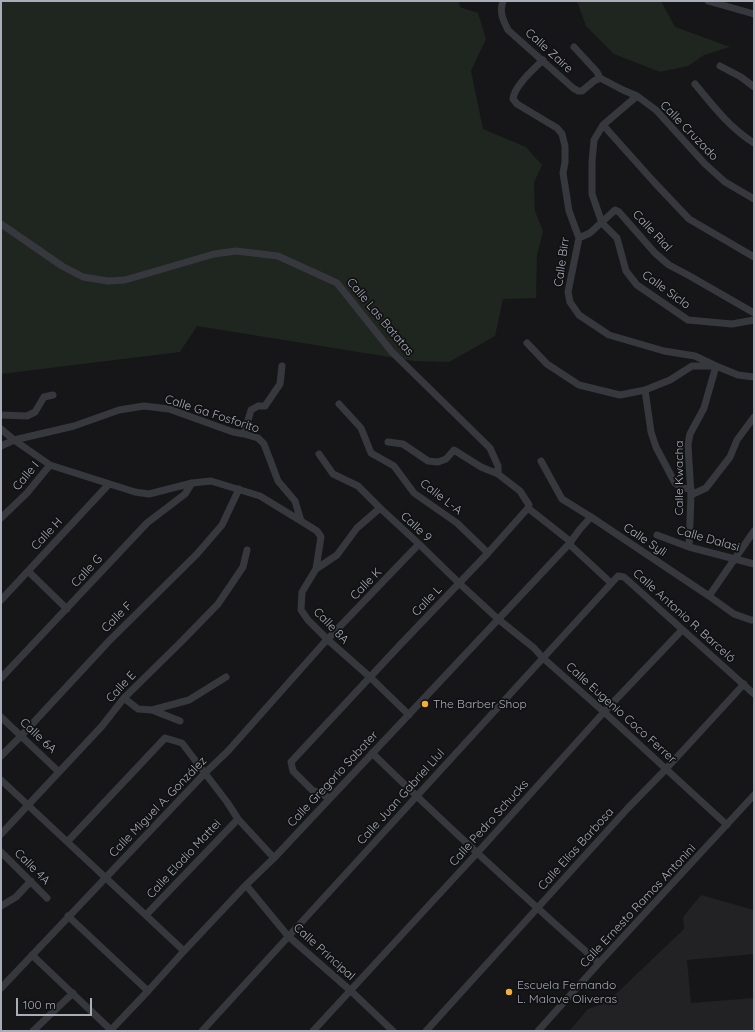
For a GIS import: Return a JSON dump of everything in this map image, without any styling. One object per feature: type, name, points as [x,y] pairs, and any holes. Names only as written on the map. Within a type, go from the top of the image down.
[{"type":"street","name":"Calle Zaire","points":[[503,1],[501,6],[503,20],[508,30],[573,88],[578,91],[582,91],[600,78]]},
{"type":"street","points":[[708,1],[754,14]]},
{"type":"street","name":"Calle Cruzado","points":[[574,47],[597,72],[600,78],[637,96],[656,110],[706,164],[725,182],[754,199]]},
{"type":"street","name":"Calle Birr","points":[[543,60],[525,78],[513,99],[517,104],[557,128],[562,134],[565,146],[565,162],[562,173],[569,211],[579,238],[568,292],[570,302],[579,315],[609,335],[664,351],[695,356],[738,375],[754,377]]},
{"type":"street","points":[[720,66],[741,77],[754,87]]},
{"type":"street","points":[[695,84],[719,113],[744,137],[754,143]]},
{"type":"street","name":"Calle Siclo","points":[[637,96],[603,125],[594,140],[592,194],[602,223],[616,238],[626,271],[637,285],[688,320],[732,324],[754,320]]},
{"type":"street","points":[[603,125],[689,219],[754,257]]},
{"type":"street","name":"Calle Rial","points":[[579,238],[590,234],[615,210],[619,212],[655,253],[669,265],[754,313]]},
{"type":"street","name":"Calle Las Batatas","points":[[1,224],[62,266],[83,277],[108,281],[125,280],[214,254],[236,251],[278,256],[338,283],[392,352],[490,448],[498,466],[498,474]]},
{"type":"street","points":[[527,343],[547,364],[579,385],[620,395],[645,390],[670,380],[692,366],[716,366]]},
{"type":"street","points":[[244,434],[251,410],[258,406],[265,406],[280,384],[282,366]]},
{"type":"street","name":"Calle Kwacha","points":[[689,547],[691,492],[688,445],[690,434],[704,408],[716,366]]},
{"type":"street","points":[[645,390],[651,432],[656,447],[675,483],[691,492],[706,488],[730,457],[737,440],[754,417]]},
{"type":"street","points":[[1,415],[27,416],[35,412],[44,397],[53,395]]},
{"type":"street","name":"Calle L-A","points":[[339,404],[362,428],[371,453],[394,466],[414,493],[457,523],[488,553]]},
{"type":"street","name":"Calle Ga Fosforito","points":[[1,446],[14,440],[74,426],[119,410],[144,406],[169,409],[234,432],[258,438],[264,444],[278,481],[295,501],[301,521]]},
{"type":"street","points":[[1,429],[50,465],[134,492],[149,494],[192,483],[211,481],[260,496],[317,531],[321,537],[316,569]]},
{"type":"street","points":[[388,442],[403,444],[428,461],[438,462],[446,459],[454,450],[481,467],[498,474],[520,490],[529,505],[528,508],[614,580]]},
{"type":"street","name":"Calle 9","points":[[319,454],[333,474],[358,486],[498,619]]},
{"type":"street","name":"Calle Syli","points":[[541,461],[562,499],[734,614],[754,620]]},
{"type":"street","name":"Calle I","points":[[1,518],[27,493],[50,465]]},
{"type":"street","name":"Calle G","points":[[1,678],[147,523],[185,494],[192,483]]},
{"type":"street","name":"Calle H","points":[[1,600],[109,484]]},
{"type":"street","name":"Calle F","points":[[1,756],[109,641],[197,554],[222,525],[239,489]]},
{"type":"street","name":"Calle 8A","points":[[380,508],[357,528],[337,555],[316,569],[302,592],[301,610],[308,620],[328,640],[409,715]]},
{"type":"street","name":"Calle L","points":[[330,798],[312,790],[293,771],[292,762],[488,553],[528,508]]},
{"type":"street","name":"Calle Gregorio Sabater","points":[[111,1031],[246,884],[274,858],[570,543],[591,517]]},
{"type":"street","points":[[709,596],[754,531]]},
{"type":"street","name":"Calle Dalasi","points":[[657,535],[689,547],[736,558],[754,564]]},
{"type":"street","name":"Calle K","points":[[328,640],[420,544]]},
{"type":"street","name":"Calle E","points":[[1,834],[102,726],[124,698],[218,604],[243,567],[247,550]]},
{"type":"street","points":[[28,571],[67,609]]},
{"type":"street","name":"Calle Antonio R. Barceló","points":[[614,580],[618,576],[624,577],[754,694]]},
{"type":"street","name":"Calle Juan Gabriel Llul","points":[[202,1031],[614,580]]},
{"type":"street","name":"Calle Eugenio Coco Ferrer","points":[[498,619],[534,648],[543,658],[728,825]]},
{"type":"street","name":"Calle Pedro Schucks","points":[[313,1031],[478,852],[604,712],[682,630]]},
{"type":"street","name":"Calle Miguel A. González","points":[[1,988],[68,916],[228,751],[328,640]]},
{"type":"street","points":[[152,710],[189,700],[226,677]]},
{"type":"street","name":"Calle Elías Barbosa","points":[[426,1031],[628,808],[744,684]]},
{"type":"street","points":[[124,698],[138,709],[152,710],[180,721]]},
{"type":"street","name":"Calle 6A","points":[[1,717],[59,772]]},
{"type":"street","points":[[68,841],[165,738],[182,743],[228,802],[238,819],[274,858]]},
{"type":"street","points":[[372,753],[537,908],[599,963]]},
{"type":"street","points":[[1,780],[184,951]]},
{"type":"street","name":"Calle Ernesto Ramos Antonini","points":[[538,1031],[754,796]]},
{"type":"street","name":"Calle Eladio Mattei","points":[[146,916],[238,819]]},
{"type":"street","name":"Calle 4A","points":[[1,852],[47,898]]},
{"type":"street","points":[[1,906],[21,893],[31,881]]},
{"type":"street","name":"Calle Principal","points":[[246,884],[288,936],[351,991],[393,1031]]},
{"type":"street","points":[[68,916],[148,991]]},
{"type":"street","points":[[32,956],[73,993],[111,1031]]},
{"type":"street","points":[[33,1031],[73,993]]},
{"type":"shaded area","points":[[1,1],[459,1],[460,7],[478,13],[486,39],[471,71],[483,129],[526,147],[542,165],[534,183],[535,211],[543,231],[537,255],[536,298],[503,299],[495,336],[449,362],[414,361],[197,326],[180,352],[1,374]]},
{"type":"shaded area","points":[[577,1],[661,1],[675,27],[730,47],[704,55],[688,66],[660,72],[614,54],[586,26]]},
{"type":"shaded area","points":[[701,895],[754,910],[754,954],[687,960],[691,1003],[754,998],[754,1031],[569,1031],[588,1009],[602,1004],[618,992],[684,929],[683,917]]},
{"type":"place","name":"The Barber Shop","points":[[425,704]]},
{"type":"place","name":"Escuela Fernando L. Malave Oliveras","points":[[509,992]]}]
